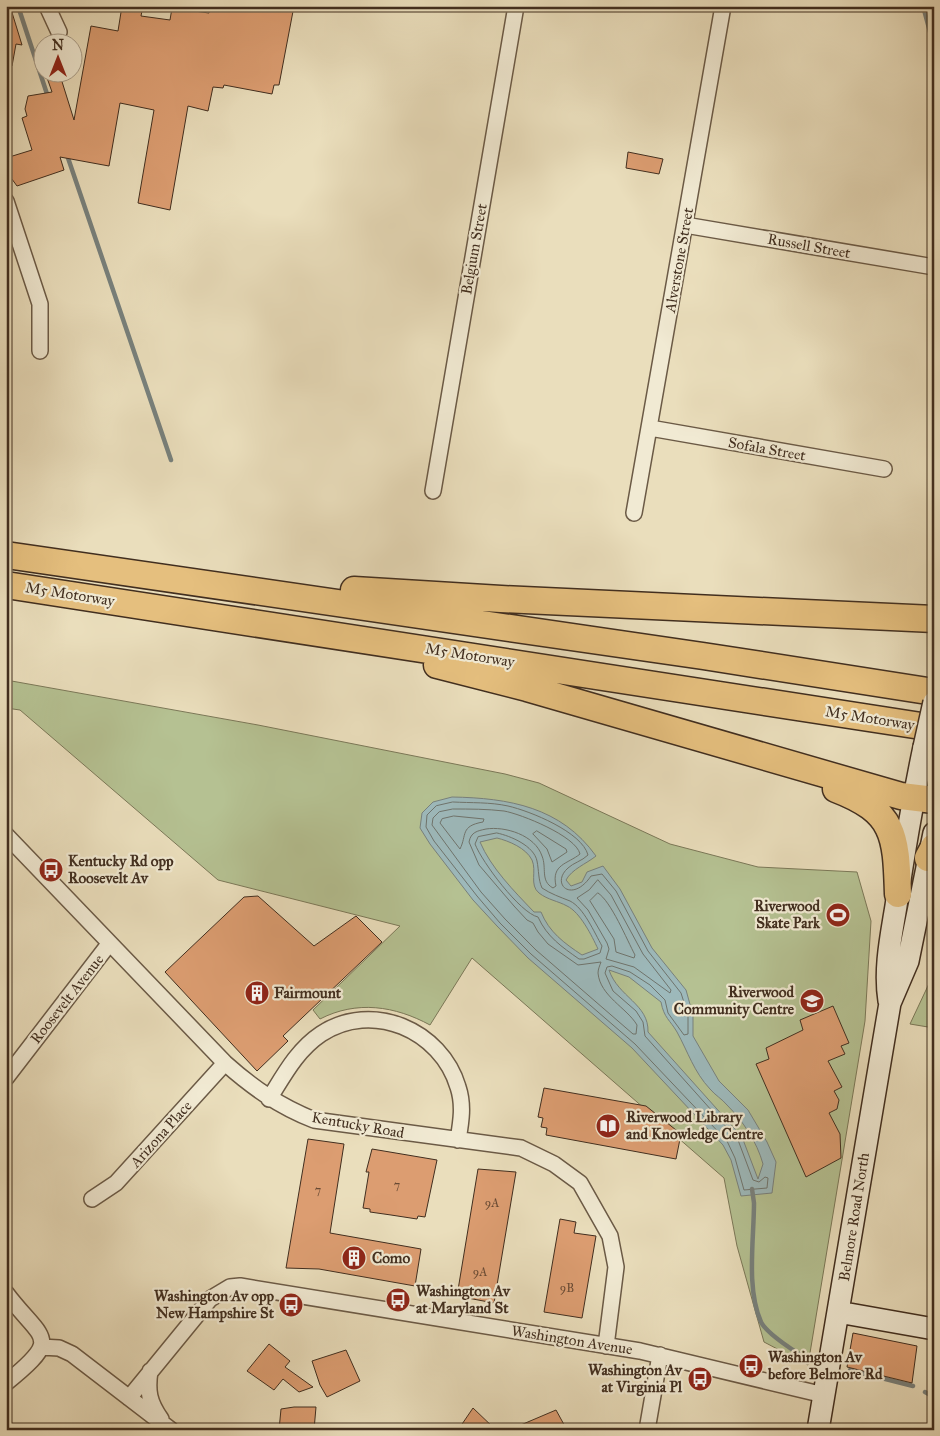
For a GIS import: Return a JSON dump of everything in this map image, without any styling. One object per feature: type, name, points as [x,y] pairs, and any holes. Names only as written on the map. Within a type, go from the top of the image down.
[{"type":"highway","name":"M5 Motorway","points":[[6,555],[703,656],[934,692]]},
{"type":"highway","points":[[146,575],[463,597],[934,619]]},
{"type":"highway","name":"M5 Motorway","points":[[6,584],[219,617],[929,737]]},
{"type":"highway","points":[[219,617],[430,664],[518,686],[742,752],[924,800]]},
{"type":"highway","points":[[742,752],[861,800],[884,819],[895,842],[898,894]]},
{"type":"main road","name":"Belmore Road North","points":[[890,1004],[886,981],[898,894],[924,800],[934,702]]},
{"type":"main road","name":"Belmore Road North","points":[[818,1430],[890,1004],[908,961],[934,833]]},
{"type":"main road","points":[[838,1312],[934,1329]]},
{"type":"street","points":[[47,6],[59,32]]},
{"type":"street","name":"Belgium Street","points":[[433,491],[516,6]]},
{"type":"street","name":"Alverstone Street","points":[[634,513],[723,6]]},
{"type":"street","points":[[6,201],[40,304],[40,351]]},
{"type":"street","name":"Russell Street","points":[[685,225],[934,267]]},
{"type":"street","name":"Sofala Street","points":[[650,428],[884,469]]},
{"type":"street","name":"Kentucky Road","points":[[6,836],[225,1063],[247,1083],[287,1110],[314,1120],[521,1148],[554,1164],[580,1183],[610,1236],[616,1267],[606,1346]]},
{"type":"street","name":"Roosevelt Avenue","points":[[6,1078],[109,944]]},
{"type":"street","points":[[269,1099],[297,1056],[320,1034],[347,1022],[362,1020],[390,1022],[419,1034],[430,1042],[448,1063],[461,1099],[458,1140]]},
{"type":"street","name":"Arizona Place","points":[[92,1199],[116,1183],[225,1063]]},
{"type":"street","name":"Washington Avenue","points":[[129,1398],[210,1299],[230,1287],[240,1286],[660,1355],[824,1396]]},
{"type":"street","points":[[6,1292],[38,1329],[41,1347],[29,1365],[6,1384]]},
{"type":"street","points":[[41,1347],[59,1348],[72,1354],[168,1427]]},
{"type":"street","points":[[647,1430],[660,1355]]},
{"type":"street","points":[[150,1371],[149,1397],[152,1406],[168,1427]]},
{"type":"green space","points":[[6,680],[258,725],[505,774],[539,783],[670,844],[758,867],[857,872],[871,921],[865,1021],[808,1365],[764,1342],[737,1246],[724,1178],[472,958],[430,1025],[403,1013],[376,1008],[348,1009],[320,1019],[313,1010],[400,926],[218,880],[20,710],[6,708]]},
{"type":"green space","points":[[934,973],[934,1028],[910,1024]]},
{"type":"water","points":[[452,797],[513,803],[550,816],[567,826],[582,839],[596,856],[575,870],[566,880],[571,886],[582,882],[587,872],[603,866],[620,889],[652,948],[686,990],[693,1015],[693,1036],[719,1081],[748,1110],[767,1142],[776,1162],[772,1193],[741,1196],[731,1160],[723,1145],[632,1048],[528,958],[473,900],[420,828],[422,813],[433,802]],"holes":[[[497,838],[507,841],[526,852],[532,860],[536,890],[549,899],[572,909],[585,925],[598,949],[582,955],[575,951],[553,931],[541,912],[534,912],[511,887],[490,861],[480,842]],[[609,970],[629,977],[661,1002],[666,1015],[704,1082],[739,1118],[749,1132],[763,1164],[758,1179],[742,1137],[648,1032],[644,1014],[619,987]]]},
{"type":"building","points":[[6,6],[10,6],[22,45],[16,44],[12,66],[6,65]]},
{"type":"building","points":[[122,6],[143,6],[141,16],[170,20],[172,8],[209,13],[210,6],[294,6],[279,85],[274,85],[272,94],[224,85],[223,88],[213,87],[208,111],[188,106],[170,210],[138,203],[154,110],[120,103],[109,166],[60,157],[64,170],[17,186],[6,171],[6,158],[32,150],[22,118],[27,116],[25,109],[28,96],[52,92],[48,82],[62,82],[74,120],[91,26],[118,31]]},
{"type":"building","points":[[628,152],[663,159],[659,174],[626,168]]},
{"type":"building","name":"Fairmount","points":[[258,896],[314,946],[356,916],[382,942],[283,1036],[288,1041],[257,1071],[165,972],[244,897]]},
{"type":"building","name":"Riverwood Community Centre","points":[[833,1006],[849,1043],[841,1046],[845,1054],[828,1061],[842,1087],[834,1091],[839,1100],[837,1109],[829,1113],[840,1134],[841,1158],[806,1177],[756,1064],[769,1059],[766,1048],[803,1030],[800,1020]]},
{"type":"building","points":[[544,1088],[646,1106],[681,1134],[676,1159],[546,1135],[547,1128],[541,1127],[543,1118],[538,1117]]},
{"type":"building","points":[[308,1139],[344,1144],[330,1233],[421,1249],[415,1286],[319,1269],[286,1268]]},
{"type":"building","name":"Como","points":[[372,1149],[437,1160],[425,1217],[418,1216],[417,1219],[370,1212],[370,1209],[363,1208],[369,1172],[366,1172]]},
{"type":"building","points":[[478,1169],[516,1172],[494,1303],[457,1296]]},
{"type":"building","points":[[560,1219],[576,1222],[574,1233],[596,1236],[582,1318],[544,1312]]},
{"type":"building","points":[[853,1333],[917,1346],[912,1383],[847,1367]]},
{"type":"building","points":[[269,1344],[290,1361],[285,1367],[313,1387],[299,1392],[283,1379],[274,1390],[247,1371]]},
{"type":"building","points":[[346,1350],[360,1381],[327,1397],[320,1385],[312,1361]]},
{"type":"building","points":[[316,1407],[314,1430],[279,1430],[281,1409]]},
{"type":"building","points":[[473,1408],[496,1430],[458,1430]]},
{"type":"building","points":[[556,1410],[567,1430],[509,1430]]},
{"type":"waterway","points":[[18,6],[48,97]]},
{"type":"waterway","points":[[923,6],[934,47]]},
{"type":"waterway","points":[[67,155],[171,460]]},
{"type":"waterway","points":[[752,1189],[754,1203],[752,1279],[756,1309],[764,1327],[791,1349],[810,1360]]},
{"type":"waterway","points":[[850,1370],[913,1386]]},
{"type":"waterway","points":[[925,1392],[934,1397]]},
{"type":"place","name":"Kentucky Rd opp Roosevelt Av","points":[[51,870]]},
{"type":"place","name":"Riverwood Skate Park","points":[[838,915]]},
{"type":"place","name":"Fairmount","points":[[257,993]]},
{"type":"place","name":"Riverwood Community Centre","points":[[812,1001]]},
{"type":"place","name":"Riverwood Library and Knowledge Centre","points":[[608,1126]]},
{"type":"place","name":"Como","points":[[354,1258]]},
{"type":"place","name":"Washington Av at Maryland St","points":[[398,1300]]},
{"type":"place","name":"Washington Av opp New Hampshire St","points":[[291,1305]]},
{"type":"place","name":"Washington Av before Belmore Rd","points":[[751,1366]]},
{"type":"place","name":"Washington Av at Virginia Pl","points":[[700,1379]]}]
